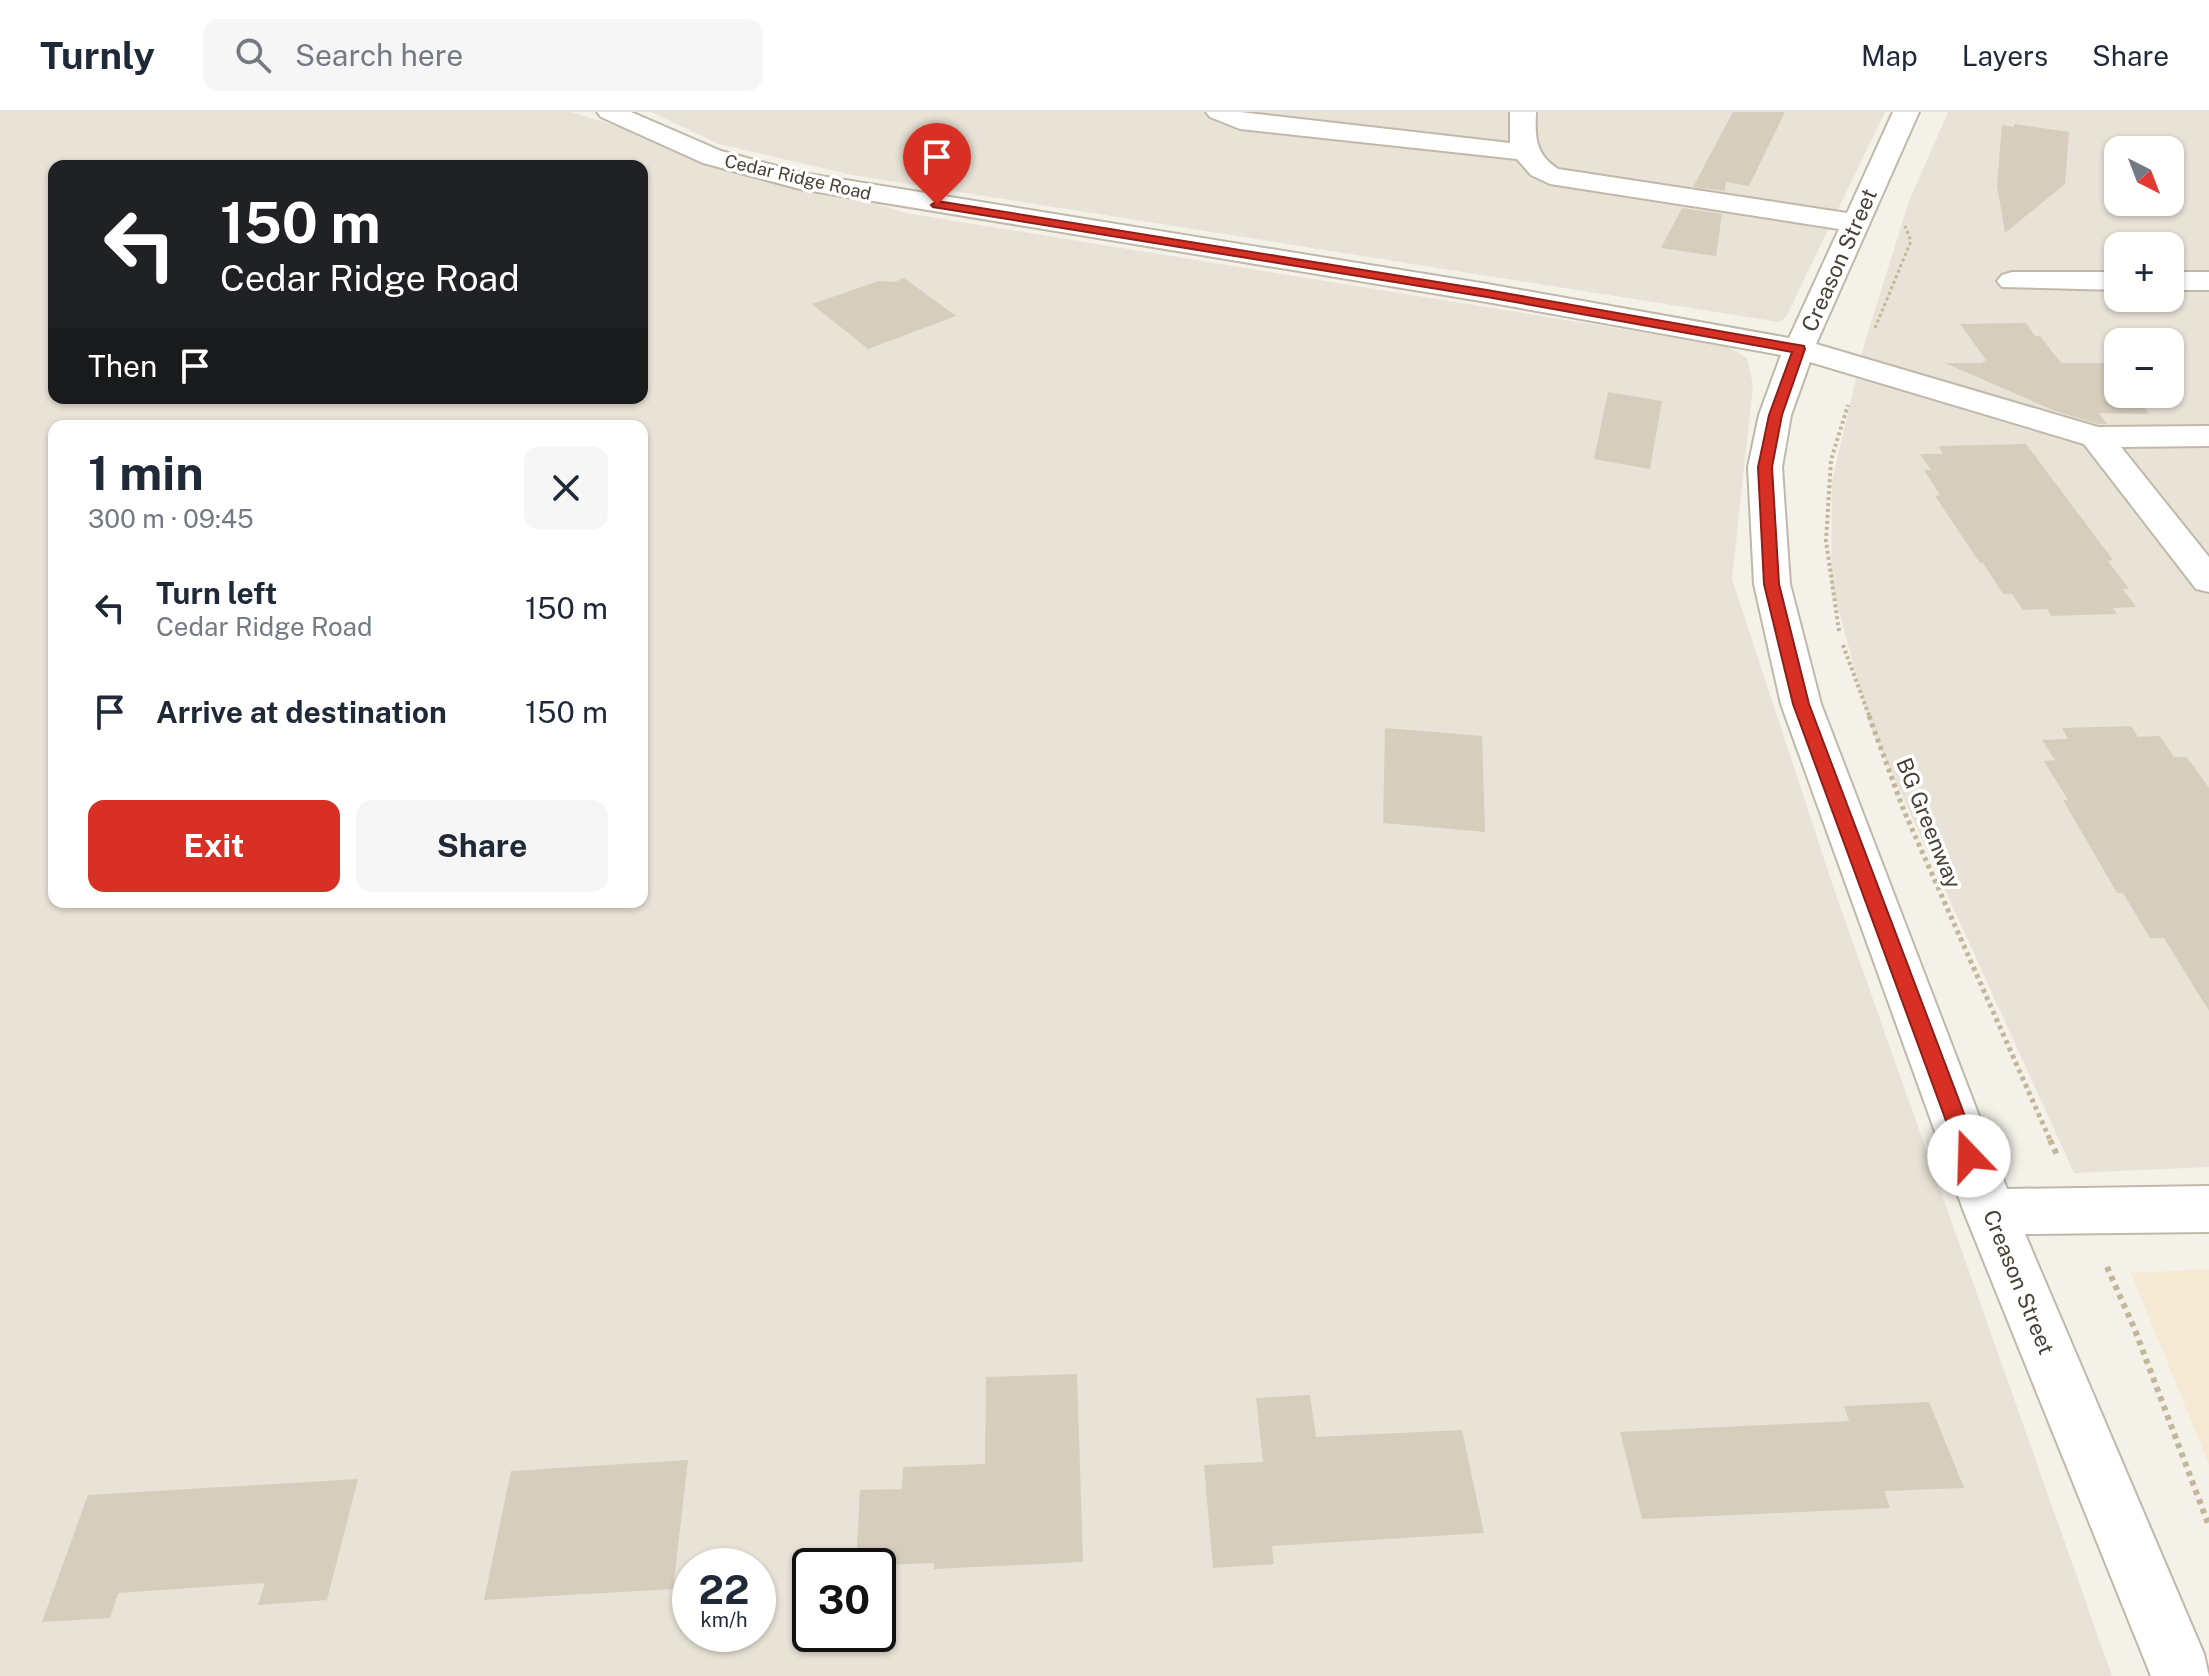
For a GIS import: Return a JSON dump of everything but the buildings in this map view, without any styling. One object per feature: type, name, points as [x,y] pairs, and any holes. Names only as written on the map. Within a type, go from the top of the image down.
[{"type":"street","name":"Cedar Ridge Road","points":[[610,112],[712,157],[800,181],[1487,293],[1799,349],[2096,437],[2209,436]]},
{"type":"street","points":[[1219,112],[1240,121],[1525,152]]},
{"type":"street","points":[[1523,112],[1522,145],[1532,165],[1550,176],[1856,223]]},
{"type":"street","name":"Creason Street","points":[[1906,112],[1799,349],[1775,415],[1765,467],[1772,584],[1801,704],[1990,1212],[2190,1672]]},
{"type":"street","points":[[2012,281],[2104,281]]},
{"type":"street","points":[[2184,281],[2209,281]]},
{"type":"street","points":[[2096,437],[2209,581]]},
{"type":"street","points":[[1990,1212],[2209,1209]]},
{"type":"path","name":"BG Greenway","points":[[1910,214],[1905,226],[1911,241],[1860,367],[1831,460],[1826,541],[1840,637],[1904,811],[2135,1330],[2209,1526]]},
{"type":"shaded area","points":[[0,112],[571,112],[906,213],[1726,346],[1747,358],[1753,385],[1732,579],[1834,889],[2112,1676],[0,1676]]},
{"type":"shaded area","points":[[651,112],[1885,112],[1786,317],[1779,322],[852,175],[719,144]]},
{"type":"shaded area","points":[[1948,112],[2209,112],[2209,1167],[2074,1173],[1870,725],[1831,582],[1832,481],[1864,345],[1909,201]]},
{"type":"shaded area","points":[[2209,1269],[2209,1465],[2131,1273]]},
{"type":"route","points":[[937,205],[1487,293],[1799,349],[1775,415],[1765,467],[1772,584],[1801,704],[1969,1156]]}]
